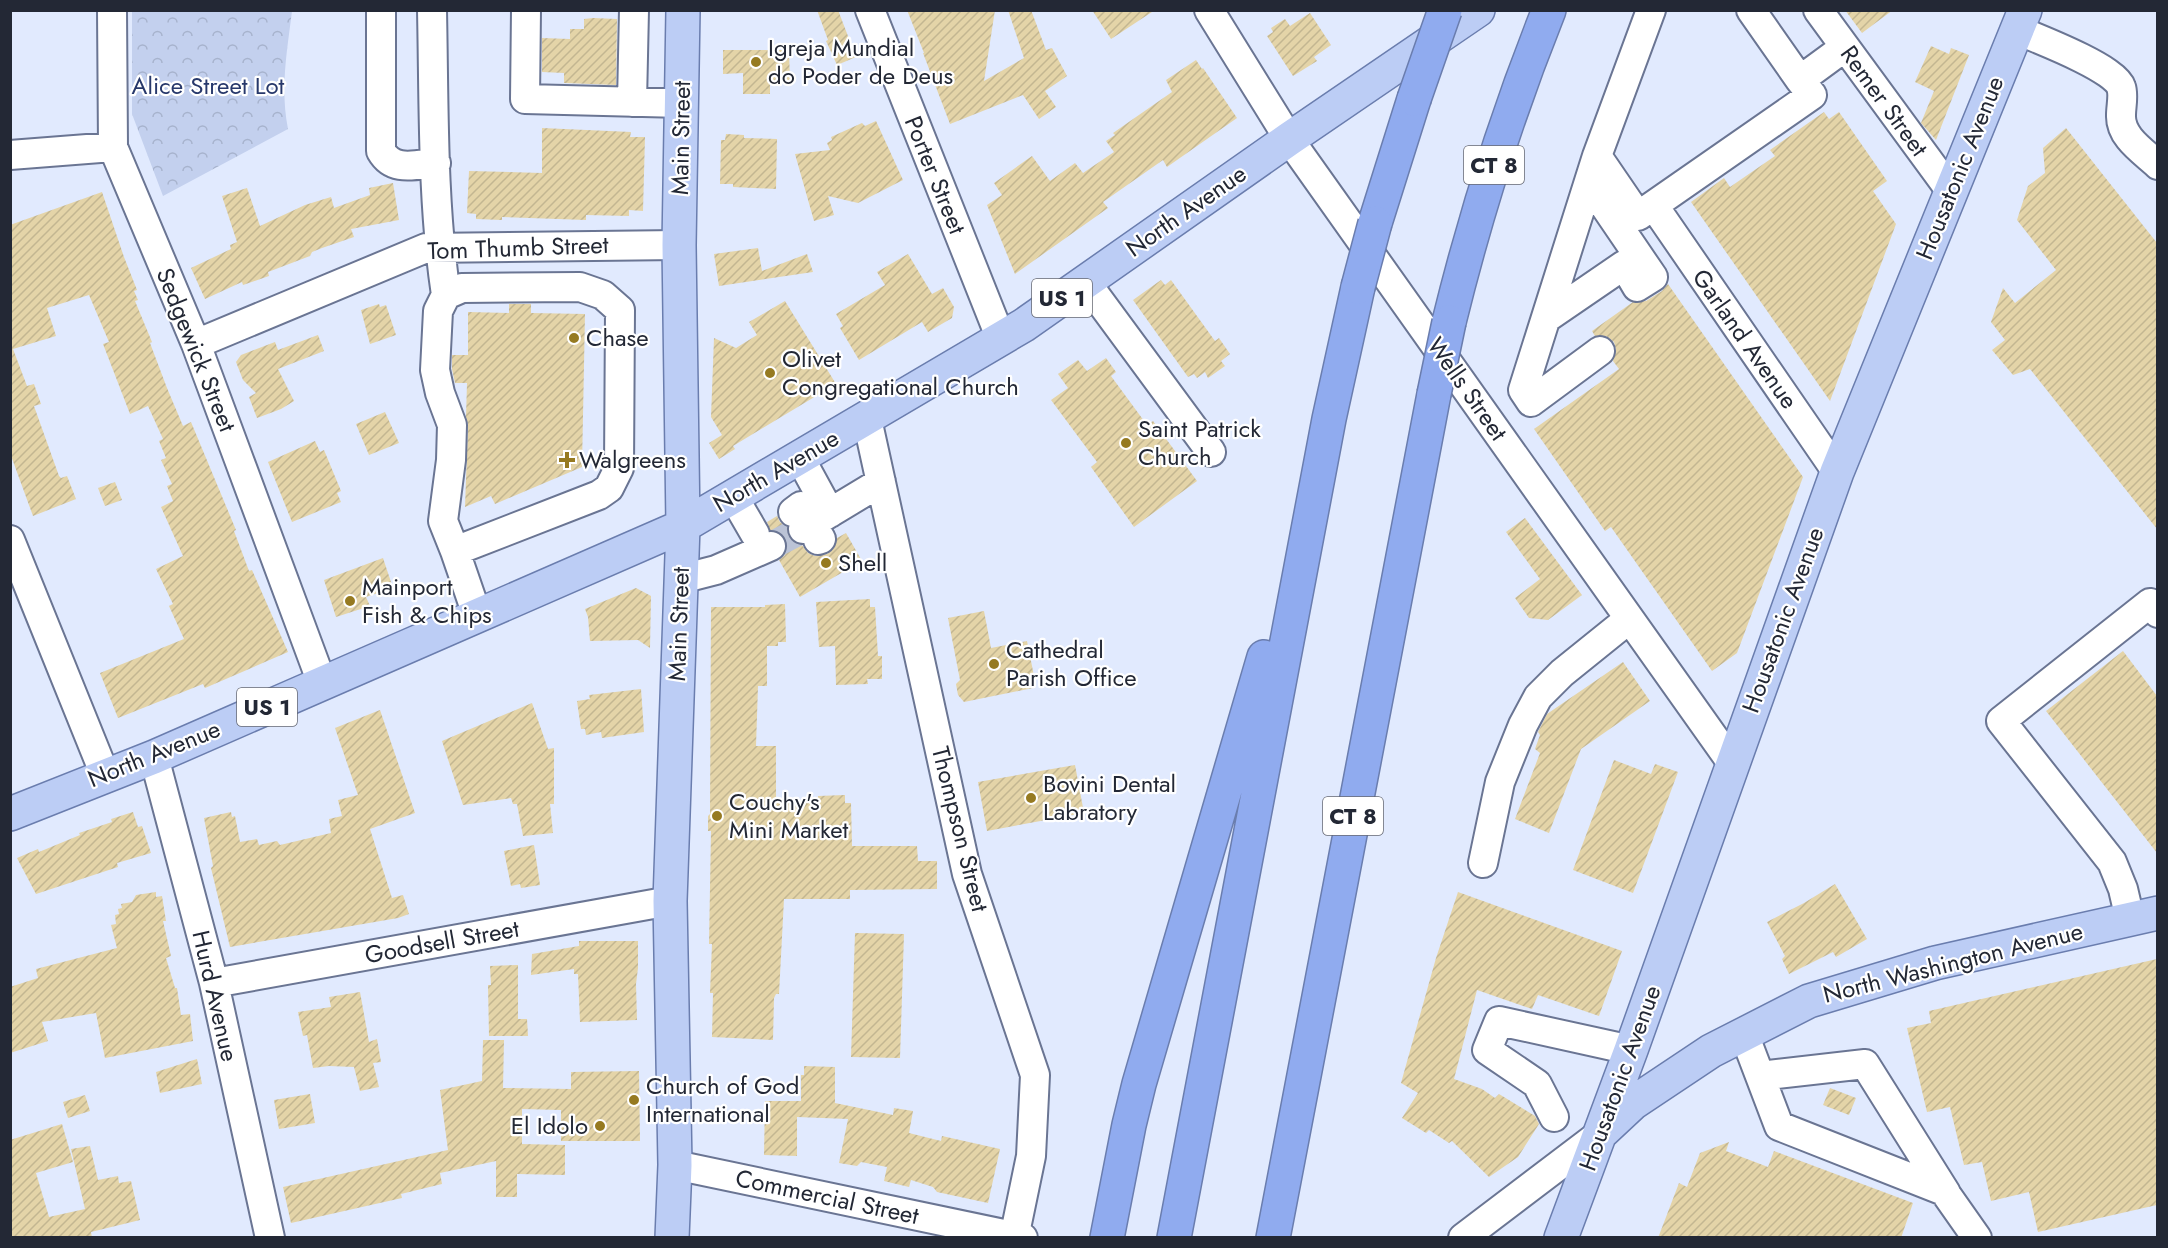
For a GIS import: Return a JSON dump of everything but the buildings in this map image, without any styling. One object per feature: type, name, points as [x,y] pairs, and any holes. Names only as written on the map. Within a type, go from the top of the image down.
[{"type":"highway","points":[[1174,1238],[1314,495],[1358,287],[1375,223],[1445,10]]},
{"type":"highway","name":"CT 8","points":[[1273,1238],[1449,322],[1498,152],[1549,10]]},
{"type":"highway","points":[[1108,1233],[1139,1084],[1219,808],[1314,495]]},
{"type":"main road","name":"Main Street","points":[[672,1238],[675,1165],[670,901],[682,526],[679,244],[683,10]]},
{"type":"main road","name":"North Avenue","points":[[10,814],[154,757],[682,526],[1001,339],[1478,10]]},
{"type":"main road","name":"Housatonic Avenue","points":[[1561,1238],[1631,1050],[1837,472],[2021,20]]},
{"type":"main road","name":"North Washington Avenue","points":[[1600,1134],[1633,1103],[1711,1051],[1809,1001],[1935,963],[2144,916]]},
{"type":"street","name":"Sedgewick Street","points":[[112,10],[113,147],[196,344],[322,683]]},
{"type":"street","points":[[381,10],[381,151],[387,161],[399,166],[436,163]]},
{"type":"street","points":[[432,10],[439,248],[446,295],[438,311],[435,370],[440,393],[452,425],[451,460],[443,521],[477,615]]},
{"type":"street","points":[[526,10],[525,99],[682,103]]},
{"type":"street","points":[[632,102],[634,10]]},
{"type":"street","name":"Porter Street","points":[[870,10],[1001,339]]},
{"type":"street","name":"Wells Street","points":[[1209,10],[1289,139],[1732,763]]},
{"type":"street","points":[[1600,351],[1531,402],[1523,390],[1598,156],[1651,10]]},
{"type":"street","points":[[1598,156],[1638,216],[1812,95],[1751,10]]},
{"type":"street","name":"Remer Street","points":[[1818,10],[1950,190]]},
{"type":"street","points":[[2021,20],[2115,77],[2121,87],[2121,117],[2124,132],[2157,165]]},
{"type":"street","points":[[1800,80],[1845,47]]},
{"type":"street","points":[[10,155],[113,147]]},
{"type":"street","points":[[1548,317],[1624,265],[1637,287],[1653,277],[1589,183]]},
{"type":"street","name":"Garland Avenue","points":[[1654,206],[1837,472]]},
{"type":"street","name":"Tom Thumb Street","points":[[196,344],[426,248],[679,244]]},
{"type":"street","points":[[1085,281],[1211,452]]},
{"type":"street","points":[[446,295],[462,288],[580,287],[603,295],[620,310],[619,468],[609,488],[599,495],[455,551]]},
{"type":"street","name":"Thompson Street","points":[[867,419],[967,874],[1035,1075],[1031,1156],[1017,1237]]},
{"type":"street","points":[[800,458],[810,524],[881,483]]},
{"type":"street","points":[[681,579],[716,570],[766,544],[733,496]]},
{"type":"street","points":[[10,540],[105,775]]},
{"type":"street","points":[[2144,916],[2123,889],[2112,862],[2001,721],[2150,603],[2157,613]]},
{"type":"street","points":[[1483,863],[1500,782],[1523,725],[1538,697],[1562,673],[1629,618]]},
{"type":"street","name":"Hurd Avenue","points":[[154,757],[214,983],[270,1238]]},
{"type":"street","name":"Goodsell Street","points":[[214,983],[670,901]]},
{"type":"street","points":[[1554,1117],[1537,1084],[1487,1050],[1499,1021],[1631,1050]]},
{"type":"street","points":[[1744,1034],[1779,1126],[1946,1193]]},
{"type":"street","points":[[1760,1076],[1865,1064],[1977,1238]]},
{"type":"street","name":"North Washington Avenue","points":[[1463,1238],[1600,1134]]},
{"type":"street","name":"Commercial Street","points":[[675,1165],[1017,1237]]},
{"type":"green space","name":"Alice Street Lot","points":[[132,11],[292,11],[284,84],[288,129],[163,196],[132,114]]},
{"type":"tunnel","points":[[771,546],[803,529]]},
{"type":"place","name":"Igreja Mundial do Poder de Deus","points":[[756,62]]},
{"type":"place","name":"Chase","points":[[574,338]]},
{"type":"place","name":"Olivet Congregational Church","points":[[770,373]]},
{"type":"place","name":"Saint Patrick Church","points":[[1126,443]]},
{"type":"place","name":"Walgreens","points":[[567,460]]},
{"type":"place","name":"Shell","points":[[826,563]]},
{"type":"place","name":"Mainport Fish & Chips","points":[[350,601]]},
{"type":"place","name":"Cathedral Parish Office","points":[[994,664]]},
{"type":"place","name":"Bovini Dental Labratory","points":[[1031,798]]},
{"type":"place","name":"Couchy's Mini Market","points":[[717,816]]},
{"type":"place","name":"Church of God International","points":[[634,1100]]},
{"type":"place","name":"El Idolo","points":[[600,1126]]}]
